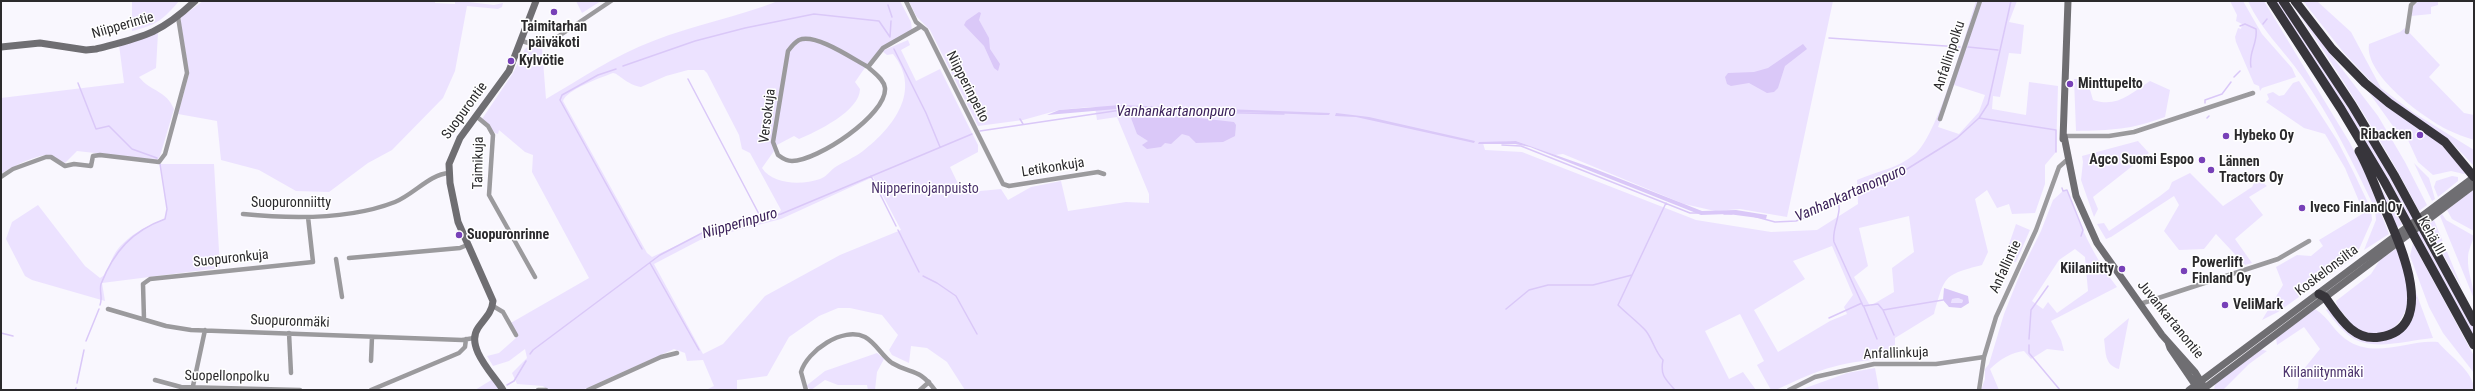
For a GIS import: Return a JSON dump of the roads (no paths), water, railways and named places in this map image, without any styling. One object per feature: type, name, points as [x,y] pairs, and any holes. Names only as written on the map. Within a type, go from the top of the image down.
[{"type":"highway","name":"Kehä III","points":[[2271,1],[2341,109],[2384,181],[2474,344]]},
{"type":"highway","name":"Kehä III","points":[[2283,1],[2371,137],[2474,322]]},
{"type":"highway","points":[[2295,1],[2332,49],[2365,83],[2389,104],[2445,142],[2474,177]]},
{"type":"highway","points":[[2322,295],[2354,332],[2372,338],[2387,336],[2400,327],[2406,320],[2412,302],[2408,270],[2396,237],[2341,109]]},
{"type":"main road","name":"Niipperintie","points":[[1,48],[40,43],[86,50],[96,49],[158,31],[178,17],[195,1]]},
{"type":"main road","name":"Suopurontie","points":[[493,306],[492,295],[467,245],[455,210],[449,173],[451,155],[455,145],[509,71],[522,41],[536,1]]},
{"type":"main road","name":"Juvankartanontie","points":[[2068,1],[2064,136],[2076,196],[2092,235],[2168,342],[2170,348],[2200,388]]},
{"type":"main road","name":"Koskelonsilta","points":[[2444,204],[2474,177]]},
{"type":"main road","name":"Koskelonsilta","points":[[2200,388],[2444,204],[2474,185]]},
{"type":"main road","points":[[493,306],[478,328],[474,338],[478,351],[503,390]]},
{"type":"street","points":[[522,41],[532,44],[547,44],[611,1]]},
{"type":"street","name":"Niipperinpelto","points":[[906,1],[920,27],[926,30],[998,176],[1005,185]]},
{"type":"street","name":"Anfallinpolku","points":[[1940,119],[1980,1]]},
{"type":"street","points":[[2407,32],[2411,5],[2415,1]]},
{"type":"street","points":[[1,177],[19,167],[46,157],[51,157],[65,166],[74,164],[91,166],[93,156],[100,155],[156,162],[163,159],[187,73],[178,17]]},
{"type":"street","points":[[868,67],[875,56],[888,45],[920,27]]},
{"type":"street","name":"Versokuja","points":[[806,39],[815,40],[846,54],[868,67],[881,79],[885,89],[878,103],[863,122],[841,141],[814,155],[790,161],[778,155],[773,142],[788,51],[796,42],[806,39]]},
{"type":"street","points":[[2064,136],[2109,136],[2134,132],[2253,93]]},
{"type":"street","name":"Taimikuja","points":[[476,116],[488,126],[493,135],[489,195],[535,277]]},
{"type":"street","name":"Anfallintie","points":[[1979,390],[1984,357],[1999,309],[2036,230],[2059,167],[2068,159]]},
{"type":"street","name":"Letikonkuja","points":[[1005,185],[1098,172],[1104,174]]},
{"type":"street","name":"Suopuronniitty","points":[[243,214],[308,217],[382,206],[410,195],[436,177],[449,173]]},
{"type":"street","name":"Suopuronkuja","points":[[144,319],[143,284],[150,279],[313,262],[308,217]]},
{"type":"street","points":[[2140,304],[2278,259],[2309,241]]},
{"type":"street","points":[[349,258],[460,248],[467,245]]},
{"type":"street","points":[[336,259],[342,297]]},
{"type":"street","points":[[493,306],[503,312],[516,335]]},
{"type":"street","name":"Suopuronmäki","points":[[108,309],[178,328],[372,337],[474,338]]},
{"type":"street","points":[[193,386],[205,330]]},
{"type":"street","points":[[289,333],[291,373]]},
{"type":"street","points":[[805,390],[801,372],[807,359],[834,339],[850,335],[867,338],[886,358],[896,365],[915,371],[929,382],[935,390]]},
{"type":"street","points":[[371,361],[372,337]]},
{"type":"street","points":[[371,390],[460,353],[465,347],[466,339]]},
{"type":"street","points":[[588,390],[661,357],[677,353]]},
{"type":"street","name":"Anfallinkuja","points":[[1789,390],[1815,377],[1874,364],[1936,364],[1984,357]]},
{"type":"street","name":"Suopellonpolku","points":[[155,380],[171,386],[300,390]]},
{"type":"street","points":[[920,390],[929,382]]},
{"type":"street","points":[[538,390],[546,390]]},
{"type":"waterway","name":"Vanhankartanonpuro","points":[[1753,216],[1775,222],[1796,221],[1814,214],[1855,189],[1891,179],[1957,138],[1979,118],[1988,104],[2011,1]]},
{"type":"waterway","points":[[888,5],[892,17]]},
{"type":"waterway","points":[[623,66],[695,41],[745,28],[814,14],[879,21],[890,37]]},
{"type":"waterway","points":[[2263,24],[2267,19]]},
{"type":"waterway","points":[[890,37],[891,21]]},
{"type":"waterway","points":[[2240,26],[2245,24],[2256,29],[2256,39],[2250,62],[2251,67]]},
{"type":"waterway","points":[[1829,38],[1960,47]]},
{"type":"waterway","points":[[1968,47],[1998,50]]},
{"type":"waterway","points":[[894,49],[926,113],[940,147]]},
{"type":"waterway","points":[[616,69],[598,75],[562,95],[560,100],[642,249]]},
{"type":"waterway","points":[[2234,77],[2240,71]]},
{"type":"waterway","points":[[688,79],[760,216]]},
{"type":"waterway","points":[[2205,103],[2205,100],[2222,94],[2231,82]]},
{"type":"waterway","points":[[78,83],[96,129],[109,126],[132,149],[157,158]]},
{"type":"waterway","name":"Vanhankartanonpuro","points":[[980,131],[1121,110],[1284,114]]},
{"type":"waterway","points":[[1979,118],[2056,130],[2056,152]]},
{"type":"waterway","name":"Vanhankartanonpuro","points":[[1020,119],[1023,124]]},
{"type":"waterway","name":"Niipperinpuro","points":[[530,354],[533,350],[660,255],[704,232],[781,214],[972,134]]},
{"type":"waterway","name":"Vanhankartanonpuro","points":[[1502,145],[1521,146],[1690,213],[1698,213]]},
{"type":"waterway","points":[[100,305],[101,284],[106,272],[118,252],[134,236],[153,224],[165,219],[167,209],[160,164]]},
{"type":"waterway","points":[[871,176],[896,226]]},
{"type":"waterway","points":[[2062,188],[2063,191],[2067,190],[2083,230],[2081,236]]},
{"type":"waterway","points":[[1837,199],[1839,209],[1834,231],[1834,242],[1863,306],[1878,304],[1883,310],[1943,300]]},
{"type":"waterway","points":[[1666,203],[1618,305],[1646,331],[1663,360],[1662,369],[1664,376],[1675,390]]},
{"type":"waterway","name":"Vanhankartanonpuro","points":[[1724,214],[1732,214]]},
{"type":"waterway","points":[[898,230],[919,272]]},
{"type":"waterway","points":[[650,263],[699,350]]},
{"type":"waterway","points":[[1506,309],[1529,290],[1548,285],[1593,285],[1632,275]]},
{"type":"waterway","points":[[923,276],[937,283],[956,296],[977,334]]},
{"type":"waterway","points":[[2029,339],[2031,310],[2048,286]]},
{"type":"waterway","points":[[1829,318],[1862,303]]},
{"type":"waterway","points":[[1864,307],[1877,339]]},
{"type":"waterway","points":[[86,341],[99,309]]},
{"type":"waterway","points":[[1883,310],[1894,335]]},
{"type":"waterway","points":[[1,333],[13,336]]},
{"type":"waterway","points":[[2029,345],[2029,353],[2060,390]]},
{"type":"waterway","points":[[77,383],[84,350]]},
{"type":"waterway","name":"Niipperinpuro","points":[[507,385],[514,381],[526,361]]},
{"type":"place","name":"Taimitarhan päiväkoti","points":[[554,12]]},
{"type":"place","name":"Kylvötie","points":[[511,61]]},
{"type":"place","name":"Minttupelto","points":[[2070,84]]},
{"type":"place","name":"Ribacken","points":[[2420,135]]},
{"type":"place","name":"Hybeko Oy","points":[[2226,136]]},
{"type":"place","name":"Agco Suomi Espoo","points":[[2202,160]]},
{"type":"place","name":"Lännen Tractors Oy","points":[[2211,170]]},
{"type":"place","name":"Iveco Finland Oy","points":[[2302,208]]},
{"type":"place","name":"Suopuronrinne","points":[[459,235]]},
{"type":"place","name":"Kiilaniitty","points":[[2122,269]]},
{"type":"place","name":"Powerlift Finland Oy","points":[[2184,271]]},
{"type":"place","name":"VeliMark","points":[[2225,305]]},
{"type":"park label","name":"Niipperinojanpuisto","points":[[925,189]]},
{"type":"park label","name":"Kiilaniitynmäki","points":[[2323,373]]}]
